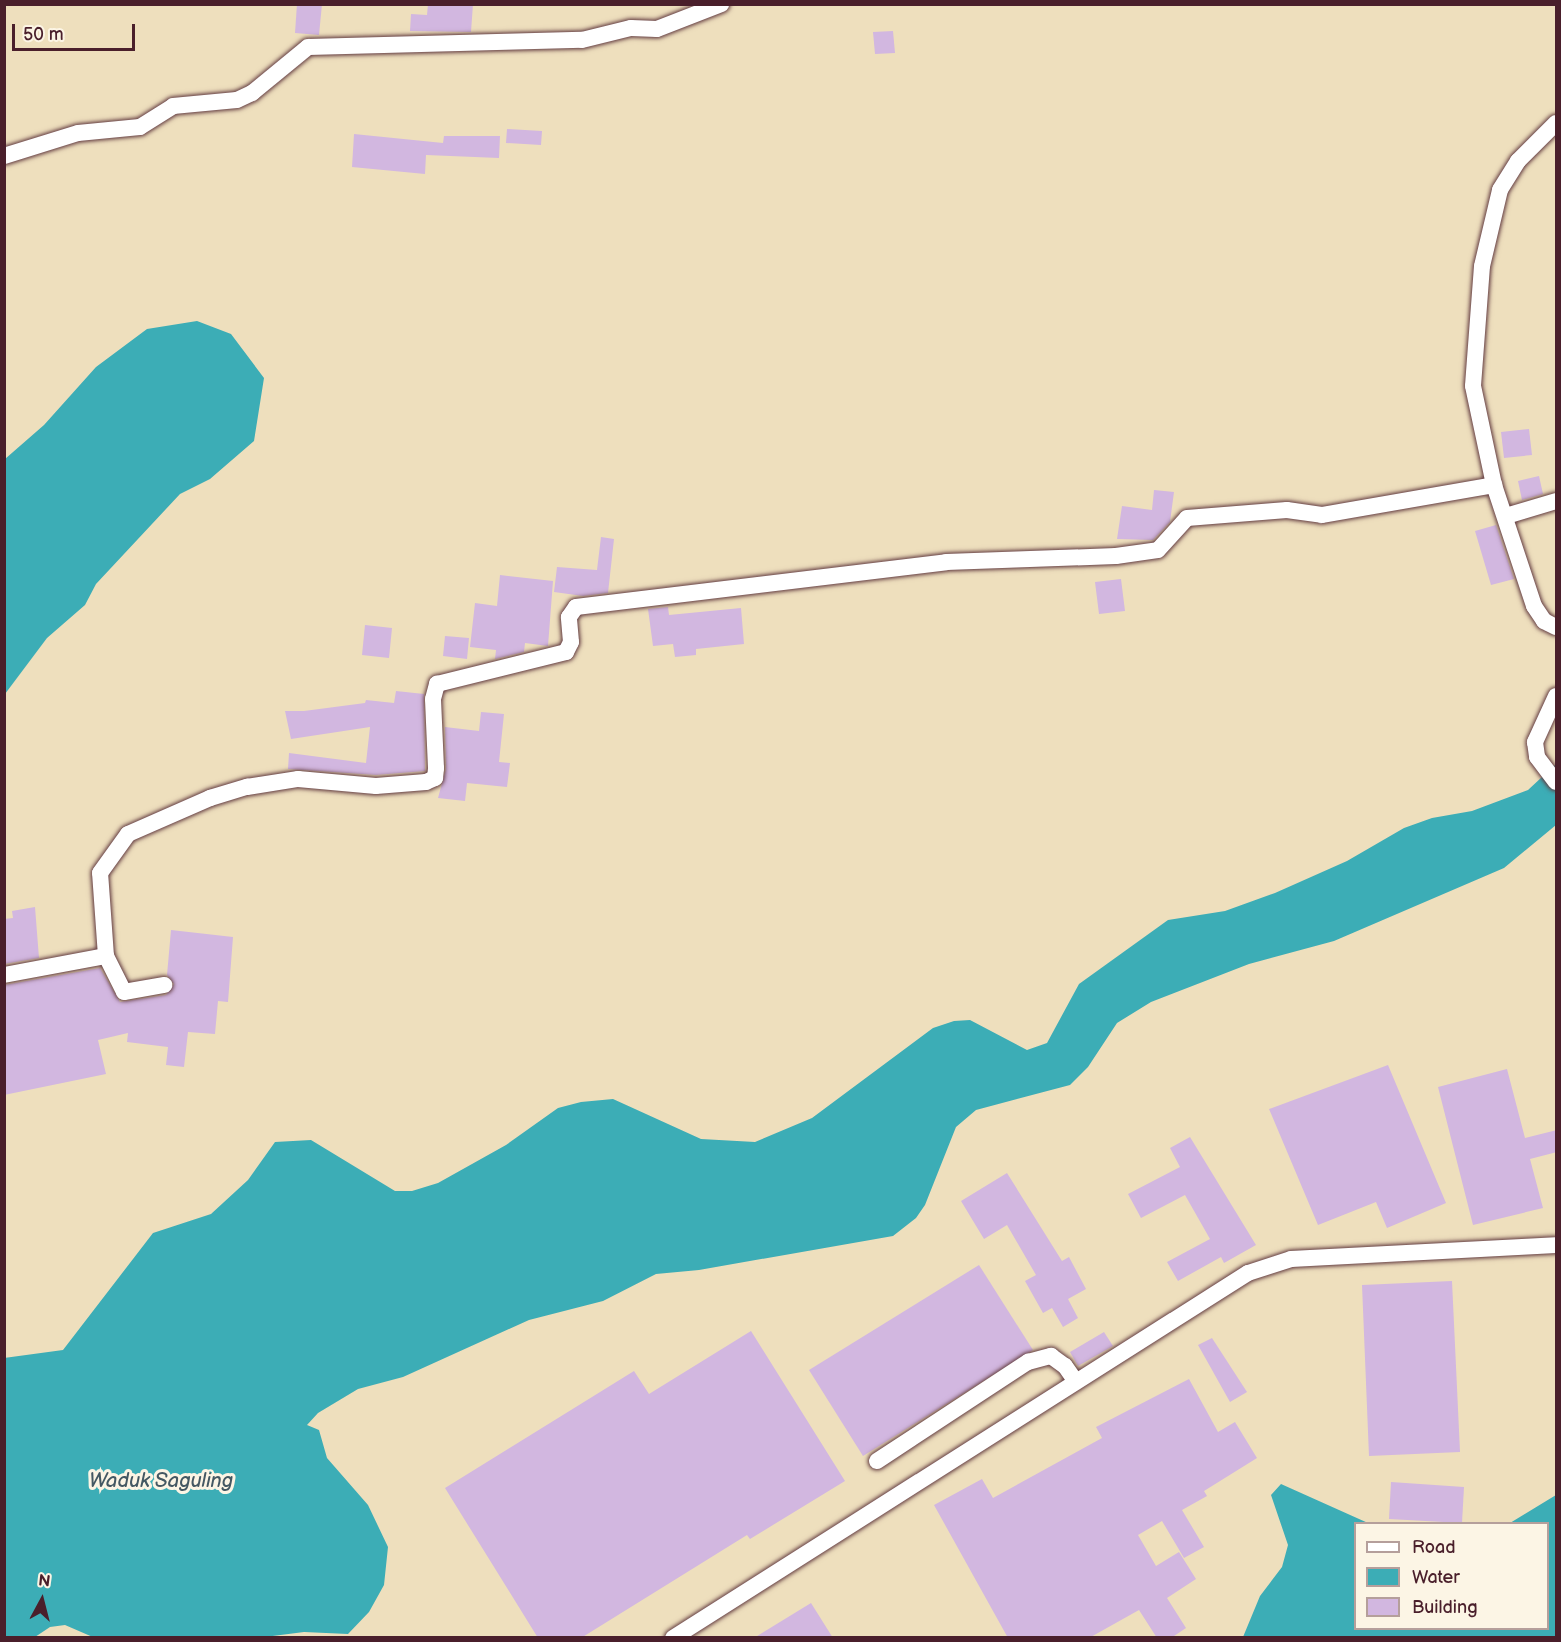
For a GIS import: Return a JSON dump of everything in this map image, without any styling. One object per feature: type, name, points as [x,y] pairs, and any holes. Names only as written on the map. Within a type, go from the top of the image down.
[{"type":"street","points":[[4,156],[78,133],[140,128],[173,106],[237,100],[252,93],[308,47],[582,40],[631,28],[657,28],[721,4]]},
{"type":"street","points":[[1557,123],[1518,161],[1500,190],[1482,266],[1473,386],[1494,485],[1534,606],[1544,621],[1557,627]]},
{"type":"street","points":[[164,985],[124,992],[118,988],[106,956],[100,873],[128,834],[210,798],[247,787],[298,779],[376,786],[426,782],[435,778],[434,699],[437,684],[566,652],[571,642],[569,617],[576,607],[945,562],[1127,555],[1158,550],[1171,538],[1175,526],[1187,518],[1287,510],[1322,515],[1494,485]]},
{"type":"street","points":[[1506,516],[1557,501]]},
{"type":"street","points":[[1551,776],[1537,757],[1536,742],[1557,696]]},
{"type":"street","points":[[4,975],[106,956]]},
{"type":"street","points":[[673,1638],[1248,1273],[1291,1258],[1557,1245]]},
{"type":"street","points":[[877,1461],[1028,1362],[1051,1356],[1065,1366],[1076,1382]]},
{"type":"water","points":[[197,321],[231,334],[264,378],[254,441],[210,479],[180,494],[96,584],[85,605],[47,638],[5,694],[5,459],[44,425],[96,367],[147,329]]},
{"type":"water","name":"Waduk Saguling","points":[[1556,764],[1556,825],[1504,868],[1334,941],[1249,964],[1151,1002],[1117,1023],[1088,1067],[1070,1085],[976,1110],[956,1127],[925,1205],[916,1218],[893,1236],[699,1270],[656,1274],[603,1301],[529,1320],[403,1377],[358,1389],[318,1413],[307,1425],[319,1430],[327,1458],[368,1505],[388,1547],[384,1585],[369,1612],[348,1634],[304,1632],[257,1638],[95,1638],[65,1625],[50,1627],[35,1637],[5,1637],[4,1358],[63,1350],[153,1233],[211,1214],[248,1180],[275,1142],[311,1140],[395,1191],[412,1191],[438,1183],[506,1145],[558,1108],[581,1102],[613,1099],[701,1139],[755,1142],[812,1118],[933,1028],[954,1021],[970,1020],[1027,1050],[1047,1043],[1079,984],[1168,920],[1225,911],[1275,893],[1347,861],[1404,828],[1432,818],[1472,811],[1528,790]]},
{"type":"water","points":[[1281,1484],[1366,1522],[1354,1522],[1354,1630],[1549,1630],[1549,1522],[1512,1522],[1556,1495],[1556,1637],[1243,1637],[1260,1596],[1282,1567],[1288,1545],[1271,1495]]},
{"type":"building","points":[[297,4],[322,4],[319,35],[295,33]]},
{"type":"building","points":[[428,4],[473,4],[471,32],[410,31],[411,14],[427,15]]},
{"type":"building","points":[[893,31],[895,53],[875,54],[873,32]]},
{"type":"building","points":[[507,129],[542,131],[541,145],[506,143]]},
{"type":"building","points":[[354,134],[443,143],[444,136],[500,136],[499,158],[426,155],[425,174],[352,167]]},
{"type":"building","points":[[1529,429],[1532,455],[1504,458],[1501,432]]},
{"type":"building","points":[[1539,476],[1543,494],[1522,500],[1518,481]]},
{"type":"building","points":[[1154,490],[1174,492],[1170,522],[1153,540],[1117,539],[1122,506],[1152,510]]},
{"type":"building","points":[[1496,525],[1514,579],[1491,585],[1475,531]]},
{"type":"building","points":[[601,537],[614,539],[608,593],[583,596],[554,592],[557,567],[597,570]]},
{"type":"building","points":[[500,575],[553,581],[548,646],[525,643],[524,652],[495,659],[496,650],[470,647],[475,603],[497,606]]},
{"type":"building","points":[[1121,579],[1125,611],[1099,614],[1095,582]]},
{"type":"building","points":[[668,607],[669,615],[741,608],[744,644],[696,649],[696,655],[675,657],[673,644],[653,646],[648,609]]},
{"type":"building","points":[[365,625],[392,628],[389,658],[362,655]]},
{"type":"building","points":[[445,636],[469,638],[467,659],[443,656]]},
{"type":"building","points":[[396,691],[424,694],[425,771],[376,775],[288,769],[289,753],[366,763],[370,727],[291,739],[285,711],[304,711],[365,703],[366,700],[394,703]]},
{"type":"building","points":[[481,712],[504,714],[499,762],[510,763],[507,787],[467,783],[465,801],[438,798],[446,769],[445,727],[479,731]]},
{"type":"building","points":[[35,907],[39,958],[4,964],[4,919],[13,918],[12,911]]},
{"type":"building","points":[[171,930],[233,937],[228,1002],[218,1001],[215,1034],[188,1032],[184,1067],[166,1065],[168,1047],[127,1042],[128,1033],[98,1040],[106,1074],[4,1095],[4,985],[100,968],[120,1002],[166,995],[174,984],[167,975]]},
{"type":"building","points":[[1388,1065],[1446,1203],[1387,1228],[1376,1202],[1318,1225],[1269,1109]]},
{"type":"building","points":[[1507,1069],[1525,1138],[1557,1130],[1557,1152],[1530,1159],[1543,1208],[1473,1225],[1438,1087]]},
{"type":"building","points":[[1190,1137],[1256,1245],[1224,1263],[1221,1257],[1178,1281],[1167,1262],[1210,1239],[1185,1195],[1141,1218],[1128,1194],[1180,1167],[1170,1148]]},
{"type":"building","points":[[1007,1173],[1062,1261],[1069,1257],[1086,1289],[1068,1299],[1078,1318],[1063,1327],[1052,1308],[1043,1313],[1025,1281],[1036,1275],[1007,1225],[984,1239],[961,1201]]},
{"type":"building","points":[[979,1265],[1033,1350],[863,1456],[809,1370]]},
{"type":"building","points":[[1452,1281],[1460,1452],[1369,1456],[1362,1285]]},
{"type":"building","points":[[751,1331],[845,1481],[750,1539],[747,1535],[581,1638],[538,1638],[445,1488],[634,1371],[649,1394]]},
{"type":"building","points":[[1104,1332],[1113,1346],[1078,1366],[1070,1352]]},
{"type":"building","points":[[1212,1338],[1247,1392],[1230,1402],[1198,1345]]},
{"type":"building","points":[[1189,1379],[1218,1432],[1235,1422],[1257,1458],[1204,1491],[1207,1496],[1182,1510],[1204,1547],[1184,1558],[1162,1521],[1138,1535],[1156,1566],[1179,1552],[1196,1579],[1167,1598],[1186,1628],[1171,1638],[1157,1638],[1139,1610],[1089,1638],[1008,1638],[934,1505],[982,1479],[993,1498],[1102,1438],[1096,1427]]},
{"type":"building","points":[[1391,1482],[1464,1487],[1462,1522],[1389,1519]]},
{"type":"building","points":[[811,1603],[833,1638],[754,1638]]}]
